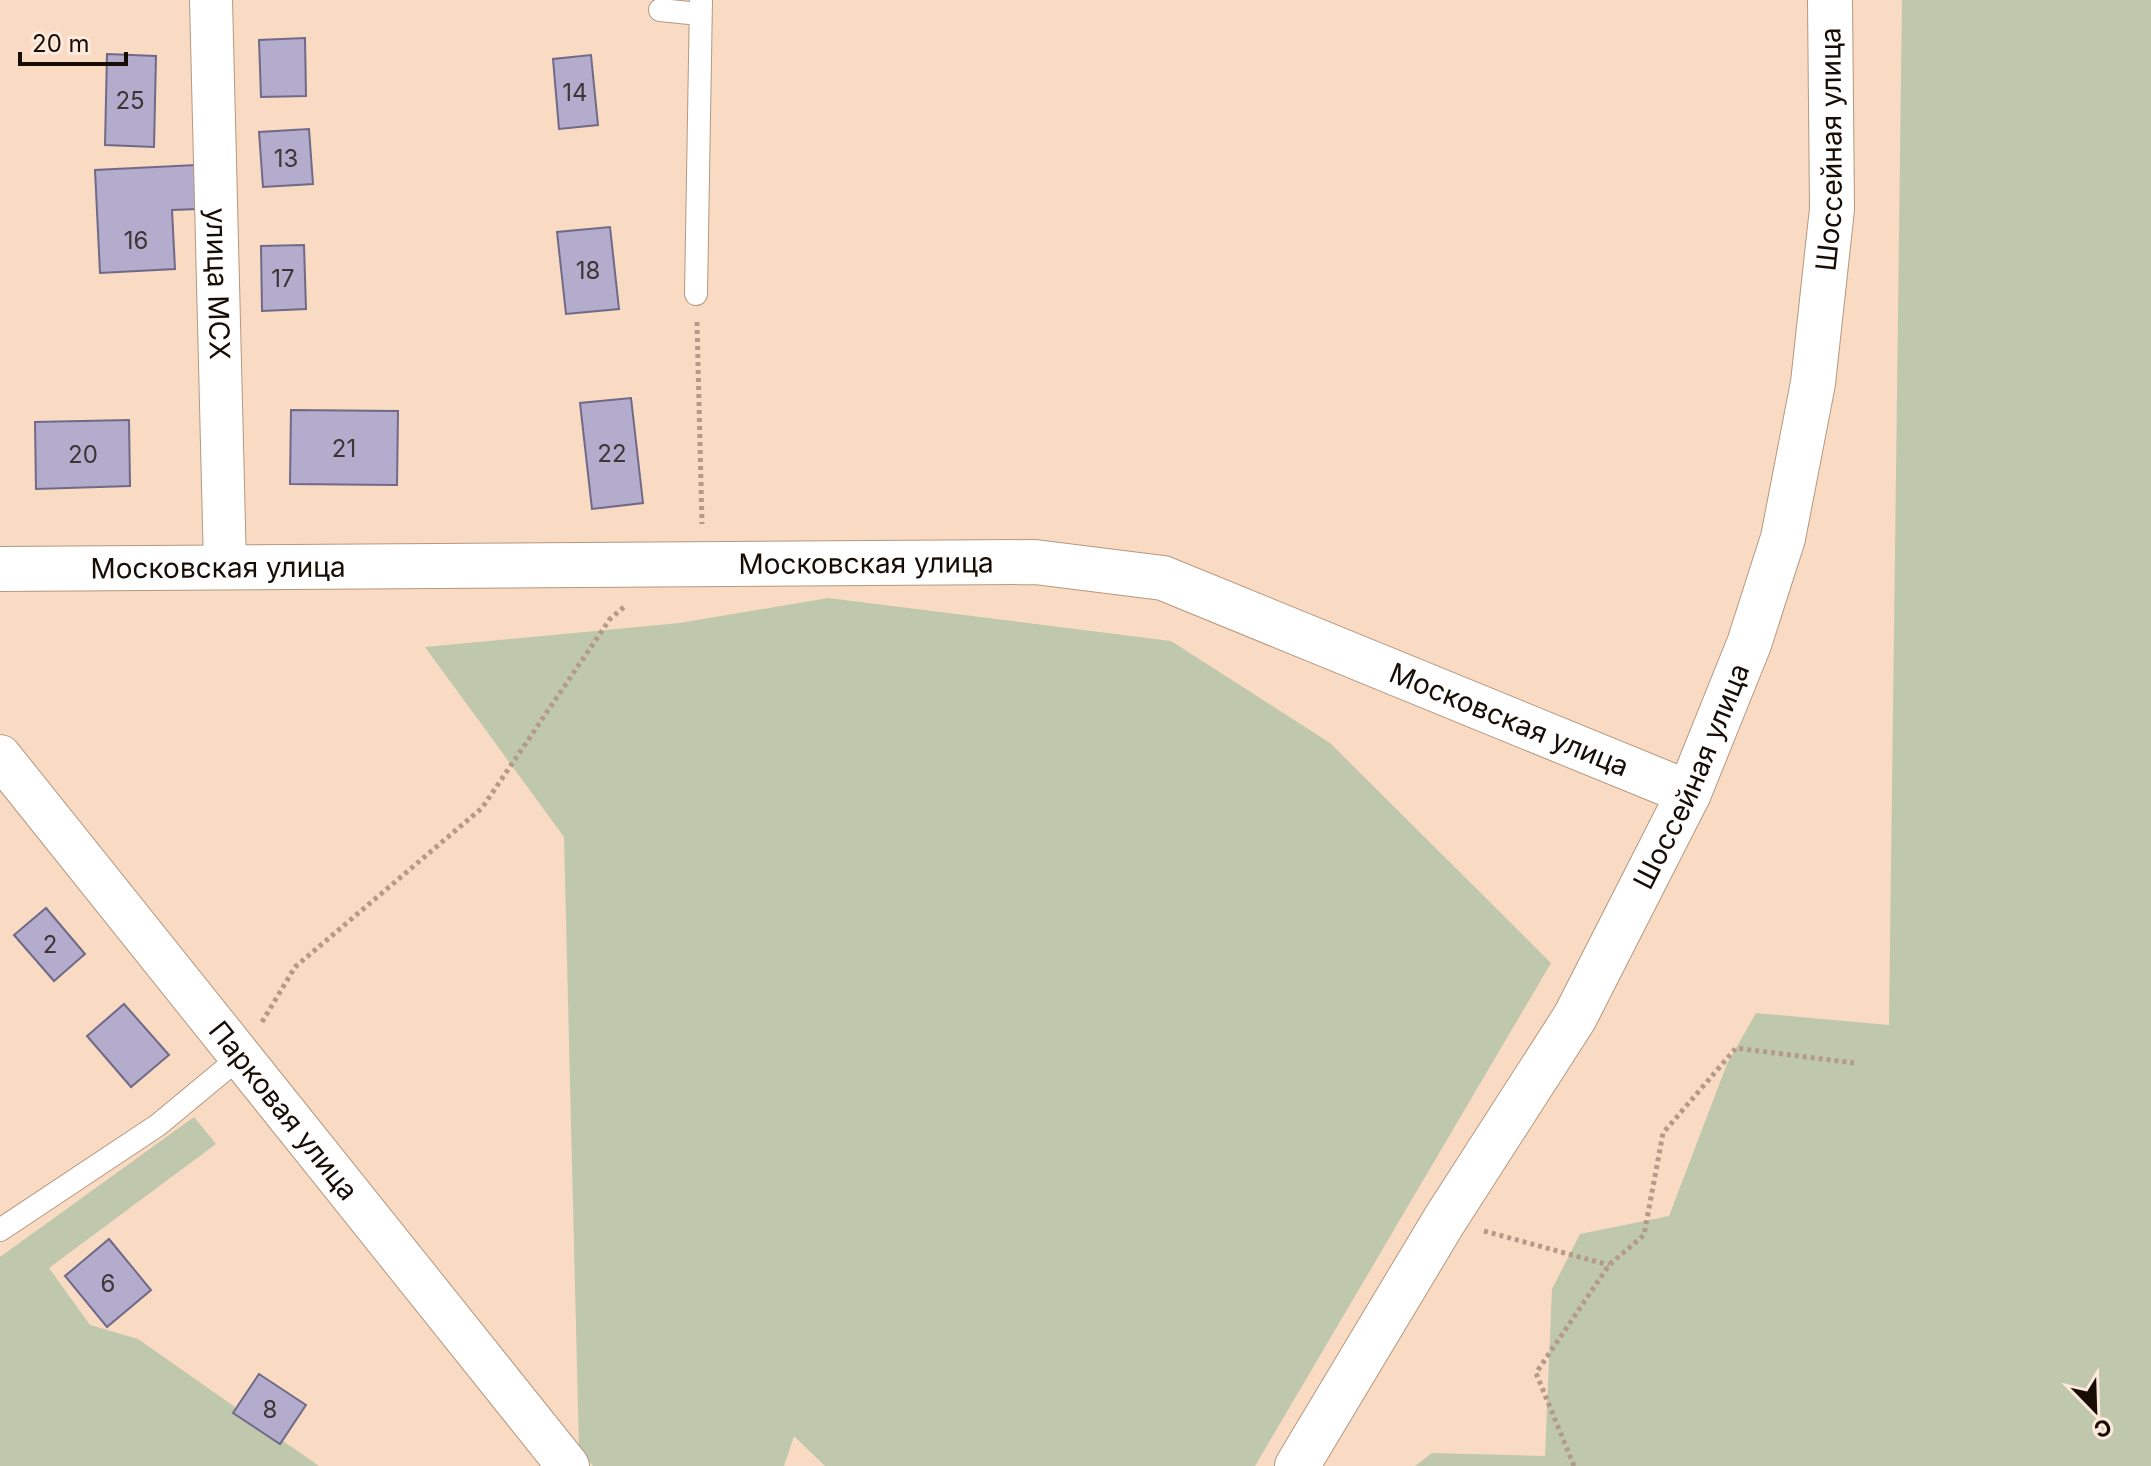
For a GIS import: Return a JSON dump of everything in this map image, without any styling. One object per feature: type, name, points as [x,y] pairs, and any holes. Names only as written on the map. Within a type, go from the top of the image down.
[{"type":"street","name":"улица МСХ","points":[[211,0],[225,566]]},
{"type":"street","name":"Шоссейная улица","points":[[1297,1466],[1444,1221],[1575,1017],[1689,793],[1749,644],[1783,538],[1813,383],[1832,209],[1830,0]]},
{"type":"street","name":"Московская улица","points":[[0,569],[1035,562],[1163,578],[1689,793]]},
{"type":"street","name":"Парковая улица","points":[[0,756],[568,1466]]},
{"type":"lane","points":[[660,10],[700,7],[696,294]]},
{"type":"lane","points":[[0,1230],[158,1125],[240,1057]]},
{"type":"path","points":[[240,1057],[295,967],[482,808],[610,619],[703,541],[696,294]]},
{"type":"path","points":[[1574,1466],[1536,1373],[1609,1265],[1644,1235],[1663,1133],[1736,1048],[1854,1063]]},
{"type":"path","points":[[1444,1221],[1609,1265]]},
{"type":"green space","points":[[1902,0],[2151,0],[2151,1466],[1415,1466],[1432,1453],[1545,1456],[1552,1289],[1580,1234],[1669,1216],[1727,1064],[1756,1013],[1889,1025]]},
{"type":"green space","points":[[828,598],[1171,641],[1330,743],[1551,963],[1255,1466],[825,1466],[794,1436],[784,1466],[593,1466],[579,1449],[564,837],[425,647],[680,623]]},
{"type":"green space","points":[[194,1117],[216,1144],[49,1268],[90,1325],[138,1339],[319,1466],[0,1466],[0,1257]]},
{"type":"building","points":[[305,38],[306,96],[261,97],[259,40]]},
{"type":"building","points":[[107,54],[156,56],[154,147],[105,145]]},
{"type":"building","points":[[591,55],[598,125],[559,129],[553,59]]},
{"type":"building","points":[[309,129],[313,184],[263,187],[259,132]]},
{"type":"building","points":[[196,165],[198,209],[172,210],[175,269],[100,273],[95,170]]},
{"type":"building","points":[[610,227],[619,309],[566,314],[557,232]]},
{"type":"building","points":[[304,245],[306,309],[262,311],[261,246]]},
{"type":"building","points":[[631,398],[643,503],[592,509],[580,403]]},
{"type":"building","points":[[291,410],[398,411],[397,485],[290,484]]},
{"type":"building","points":[[129,420],[130,486],[36,489],[35,422]]},
{"type":"building","points":[[46,908],[85,954],[54,981],[14,935]]},
{"type":"building","points":[[124,1004],[169,1055],[131,1087],[87,1036]]},
{"type":"building","points":[[109,1239],[151,1290],[107,1327],[65,1276]]},
{"type":"building","points":[[259,1374],[306,1405],[280,1444],[233,1413]]}]
